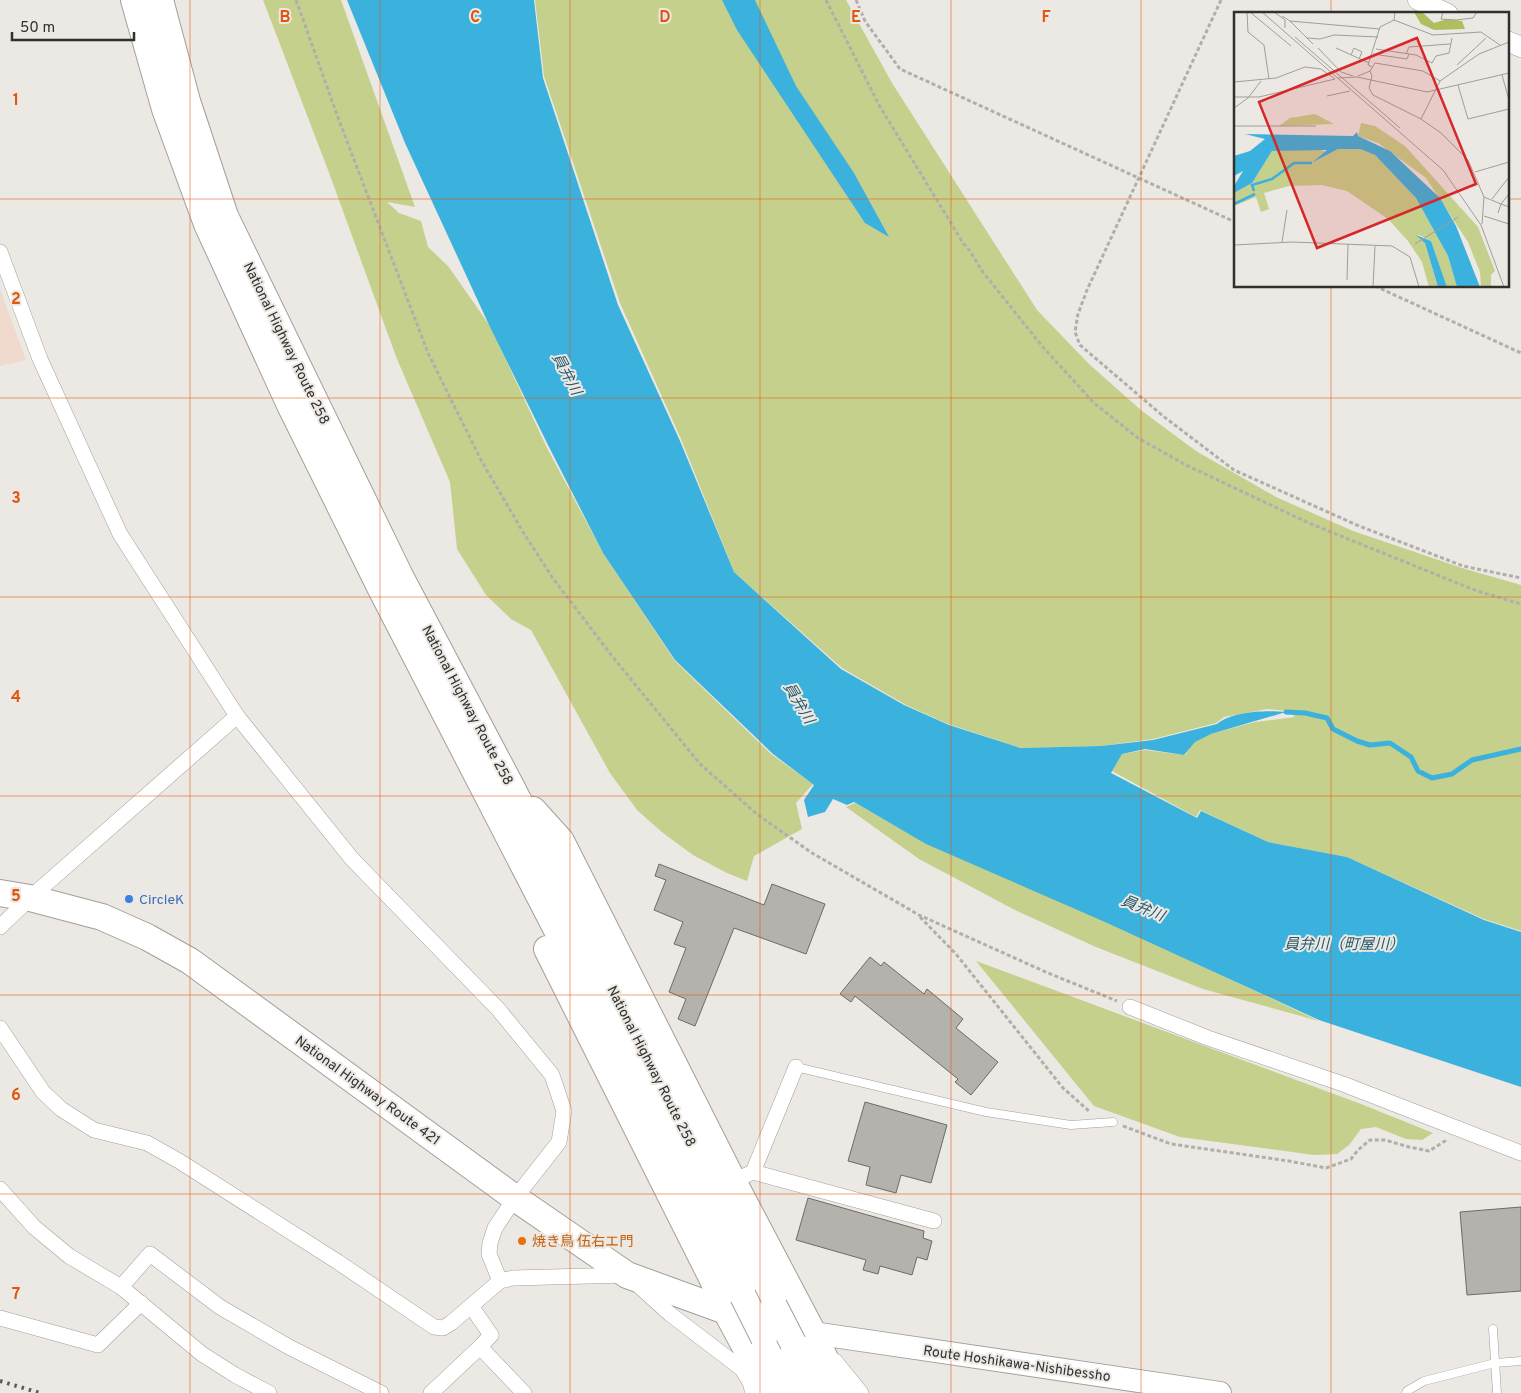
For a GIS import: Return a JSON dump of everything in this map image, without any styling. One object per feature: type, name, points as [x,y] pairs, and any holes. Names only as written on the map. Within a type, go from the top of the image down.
[{"type":"highway","name":"National Highway Route 258","points":[[134,0],[165,109],[207,224],[290,405],[381,589],[620,1051],[735,1304],[764,1338],[792,1393]]},
{"type":"highway","name":"National Highway Route 258","points":[[160,0],[186,101],[225,216],[400,576],[512,788],[774,1306],[803,1338],[819,1393]]},
{"type":"highway","points":[[512,788],[561,840],[743,1176],[803,1338],[841,1393]]},
{"type":"highway","name":"National Highway Route 421","points":[[0,894],[30,898],[102,917],[147,937],[190,961],[515,1198],[627,1275],[735,1304],[803,1338]]},
{"type":"highway","points":[[735,1304],[770,1393]]},
{"type":"main road","points":[[1418,0],[1444,12]]},
{"type":"main road","points":[[1508,41],[1521,47]]},
{"type":"main road","name":"Route Hoshikawa-Nishibessho","points":[[803,1338],[1220,1393]]},
{"type":"street","points":[[0,252],[40,359],[120,534],[237,716],[352,859],[498,1009],[552,1075],[564,1111],[559,1142],[515,1198],[496,1228],[490,1243],[489,1254],[500,1281]]},
{"type":"street","points":[[0,927],[30,898],[237,716]]},
{"type":"street","points":[[1130,1007],[1208,1038],[1343,1084],[1521,1153]]},
{"type":"street","points":[[0,1028],[16,1049],[43,1092],[61,1109],[94,1130],[147,1143],[180,1161],[338,1262],[434,1327],[443,1328],[452,1323],[500,1281],[513,1278],[627,1275],[670,1314],[729,1357],[742,1369],[750,1382],[753,1393]]},
{"type":"street","points":[[796,1066],[743,1176],[934,1221]]},
{"type":"street","points":[[0,1189],[34,1227],[69,1256],[121,1287],[202,1354],[235,1376],[269,1393]]},
{"type":"street","points":[[121,1287],[150,1254],[220,1307],[289,1347],[381,1393]]},
{"type":"street","points":[[0,1318],[98,1345],[141,1303]]},
{"type":"street","points":[[431,1393],[491,1335],[472,1306]]},
{"type":"street","points":[[803,1338],[861,1393]]},
{"type":"street","points":[[480,1347],[524,1393]]},
{"type":"lane","points":[[796,1066],[986,1112],[1071,1125],[1113,1122]]},
{"type":"lane","points":[[1493,1329],[1497,1393]]},
{"type":"lane","points":[[1406,1393],[1424,1381],[1495,1363],[1521,1361]]},
{"type":"path","points":[[296,0],[340,123],[428,353],[481,460],[552,577],[612,656],[700,764],[758,815],[812,853],[919,915],[1048,974],[1130,1007]]},
{"type":"path","points":[[826,0],[879,105],[963,243],[982,271],[1042,346],[1094,403],[1138,438],[1204,474],[1311,524],[1477,591],[1521,604]]},
{"type":"path","points":[[856,0],[865,21],[900,69],[1234,222]]},
{"type":"path","points":[[1221,0],[1078,314],[1075,332],[1080,345],[1163,416],[1234,470],[1359,526],[1463,566],[1521,578]]},
{"type":"path","points":[[1379,288],[1521,353]]},
{"type":"path","points":[[919,915],[956,954],[1064,1088],[1089,1111],[1113,1122],[1171,1144],[1326,1168],[1351,1159],[1370,1140],[1385,1140],[1429,1151],[1445,1142],[1453,1127]]},
{"type":"shaded area","points":[[0,289],[26,360],[0,366]]},
{"type":"green space","points":[[263,0],[341,0],[415,207],[387,202],[399,213],[421,221],[428,247],[448,266],[490,326],[546,446],[603,553],[675,661],[771,754],[813,784],[796,803],[802,829],[754,856],[747,881],[693,855],[663,833],[637,810],[610,773],[531,630],[511,619],[486,595],[457,549],[450,482],[397,359]]},
{"type":"green space","points":[[535,0],[846,0],[892,83],[1037,310],[1089,364],[1142,411],[1196,451],[1276,497],[1353,531],[1462,568],[1521,585],[1521,931],[1484,919],[1347,857],[1268,842],[1200,810],[1196,817],[1112,771],[1122,754],[1145,750],[1185,755],[1195,740],[1255,722],[1295,717],[1288,711],[1267,709],[1224,717],[1216,723],[1153,739],[1101,746],[1022,748],[948,724],[906,705],[842,668],[734,572],[681,439],[620,303],[544,76]]},
{"type":"green space","points":[[855,803],[927,844],[1106,921],[1319,1021],[1203,989],[1096,947],[1015,910],[919,859],[846,807]]},
{"type":"green space","points":[[976,961],[1361,1104],[1433,1133],[1422,1140],[1406,1139],[1376,1127],[1361,1129],[1349,1145],[1337,1154],[1314,1155],[1180,1137],[1094,1106]]},
{"type":"water","points":[[347,0],[534,0],[543,78],[618,305],[680,441],[734,572],[841,669],[904,705],[949,725],[1021,748],[1101,746],[1153,740],[1217,724],[1231,716],[1240,714],[1260,711],[1286,712],[1211,734],[1195,742],[1184,755],[1145,749],[1122,754],[1111,773],[1197,818],[1201,811],[1268,842],[1347,857],[1484,920],[1521,932],[1521,1087],[1319,1020],[1105,922],[926,844],[854,802],[847,805],[833,799],[825,812],[808,817],[804,800],[814,785],[773,754],[675,660],[603,553],[490,327],[405,143]]},
{"type":"water","points":[[722,0],[755,0],[796,86],[854,173],[889,237],[865,223],[737,30]]},
{"type":"building","points":[[659,864],[764,905],[772,884],[825,904],[806,954],[734,928],[695,1026],[678,1019],[686,999],[669,992],[686,948],[674,944],[683,922],[654,910],[666,880],[655,876]]},
{"type":"building","points":[[870,957],[881,966],[884,962],[924,994],[927,989],[963,1019],[956,1028],[998,1062],[971,1095],[955,1082],[958,1079],[855,996],[851,1002],[840,994]]},
{"type":"building","points":[[865,1102],[947,1125],[931,1183],[901,1175],[896,1193],[866,1185],[870,1167],[848,1161]]},
{"type":"building","points":[[808,1198],[924,1231],[923,1238],[932,1241],[927,1260],[917,1257],[912,1275],[880,1266],[878,1274],[863,1270],[866,1260],[796,1240]]},
{"type":"building","points":[[1521,1207],[1521,1291],[1467,1295],[1460,1212]]},
{"type":"waterway","points":[[1286,712],[1305,713],[1327,718],[1333,729],[1370,745],[1390,743],[1411,757],[1418,771],[1432,778],[1452,774],[1472,760],[1521,749]]},
{"type":"railway","points":[[0,1381],[40,1393]]},
{"type":"place","name":"CircleK","points":[[129,899]]},
{"type":"place","name":"焼き鳥 伍右エ門","points":[[522,1241]]},
{"type":"water label","name":"員弁川","points":[[567,374]]},
{"type":"water label","name":"員弁川","points":[[799,703]]},
{"type":"water label","name":"員弁川","points":[[1143,908]]},
{"type":"water label","name":"員弁川（町屋川）","points":[[1344,944]]}]
